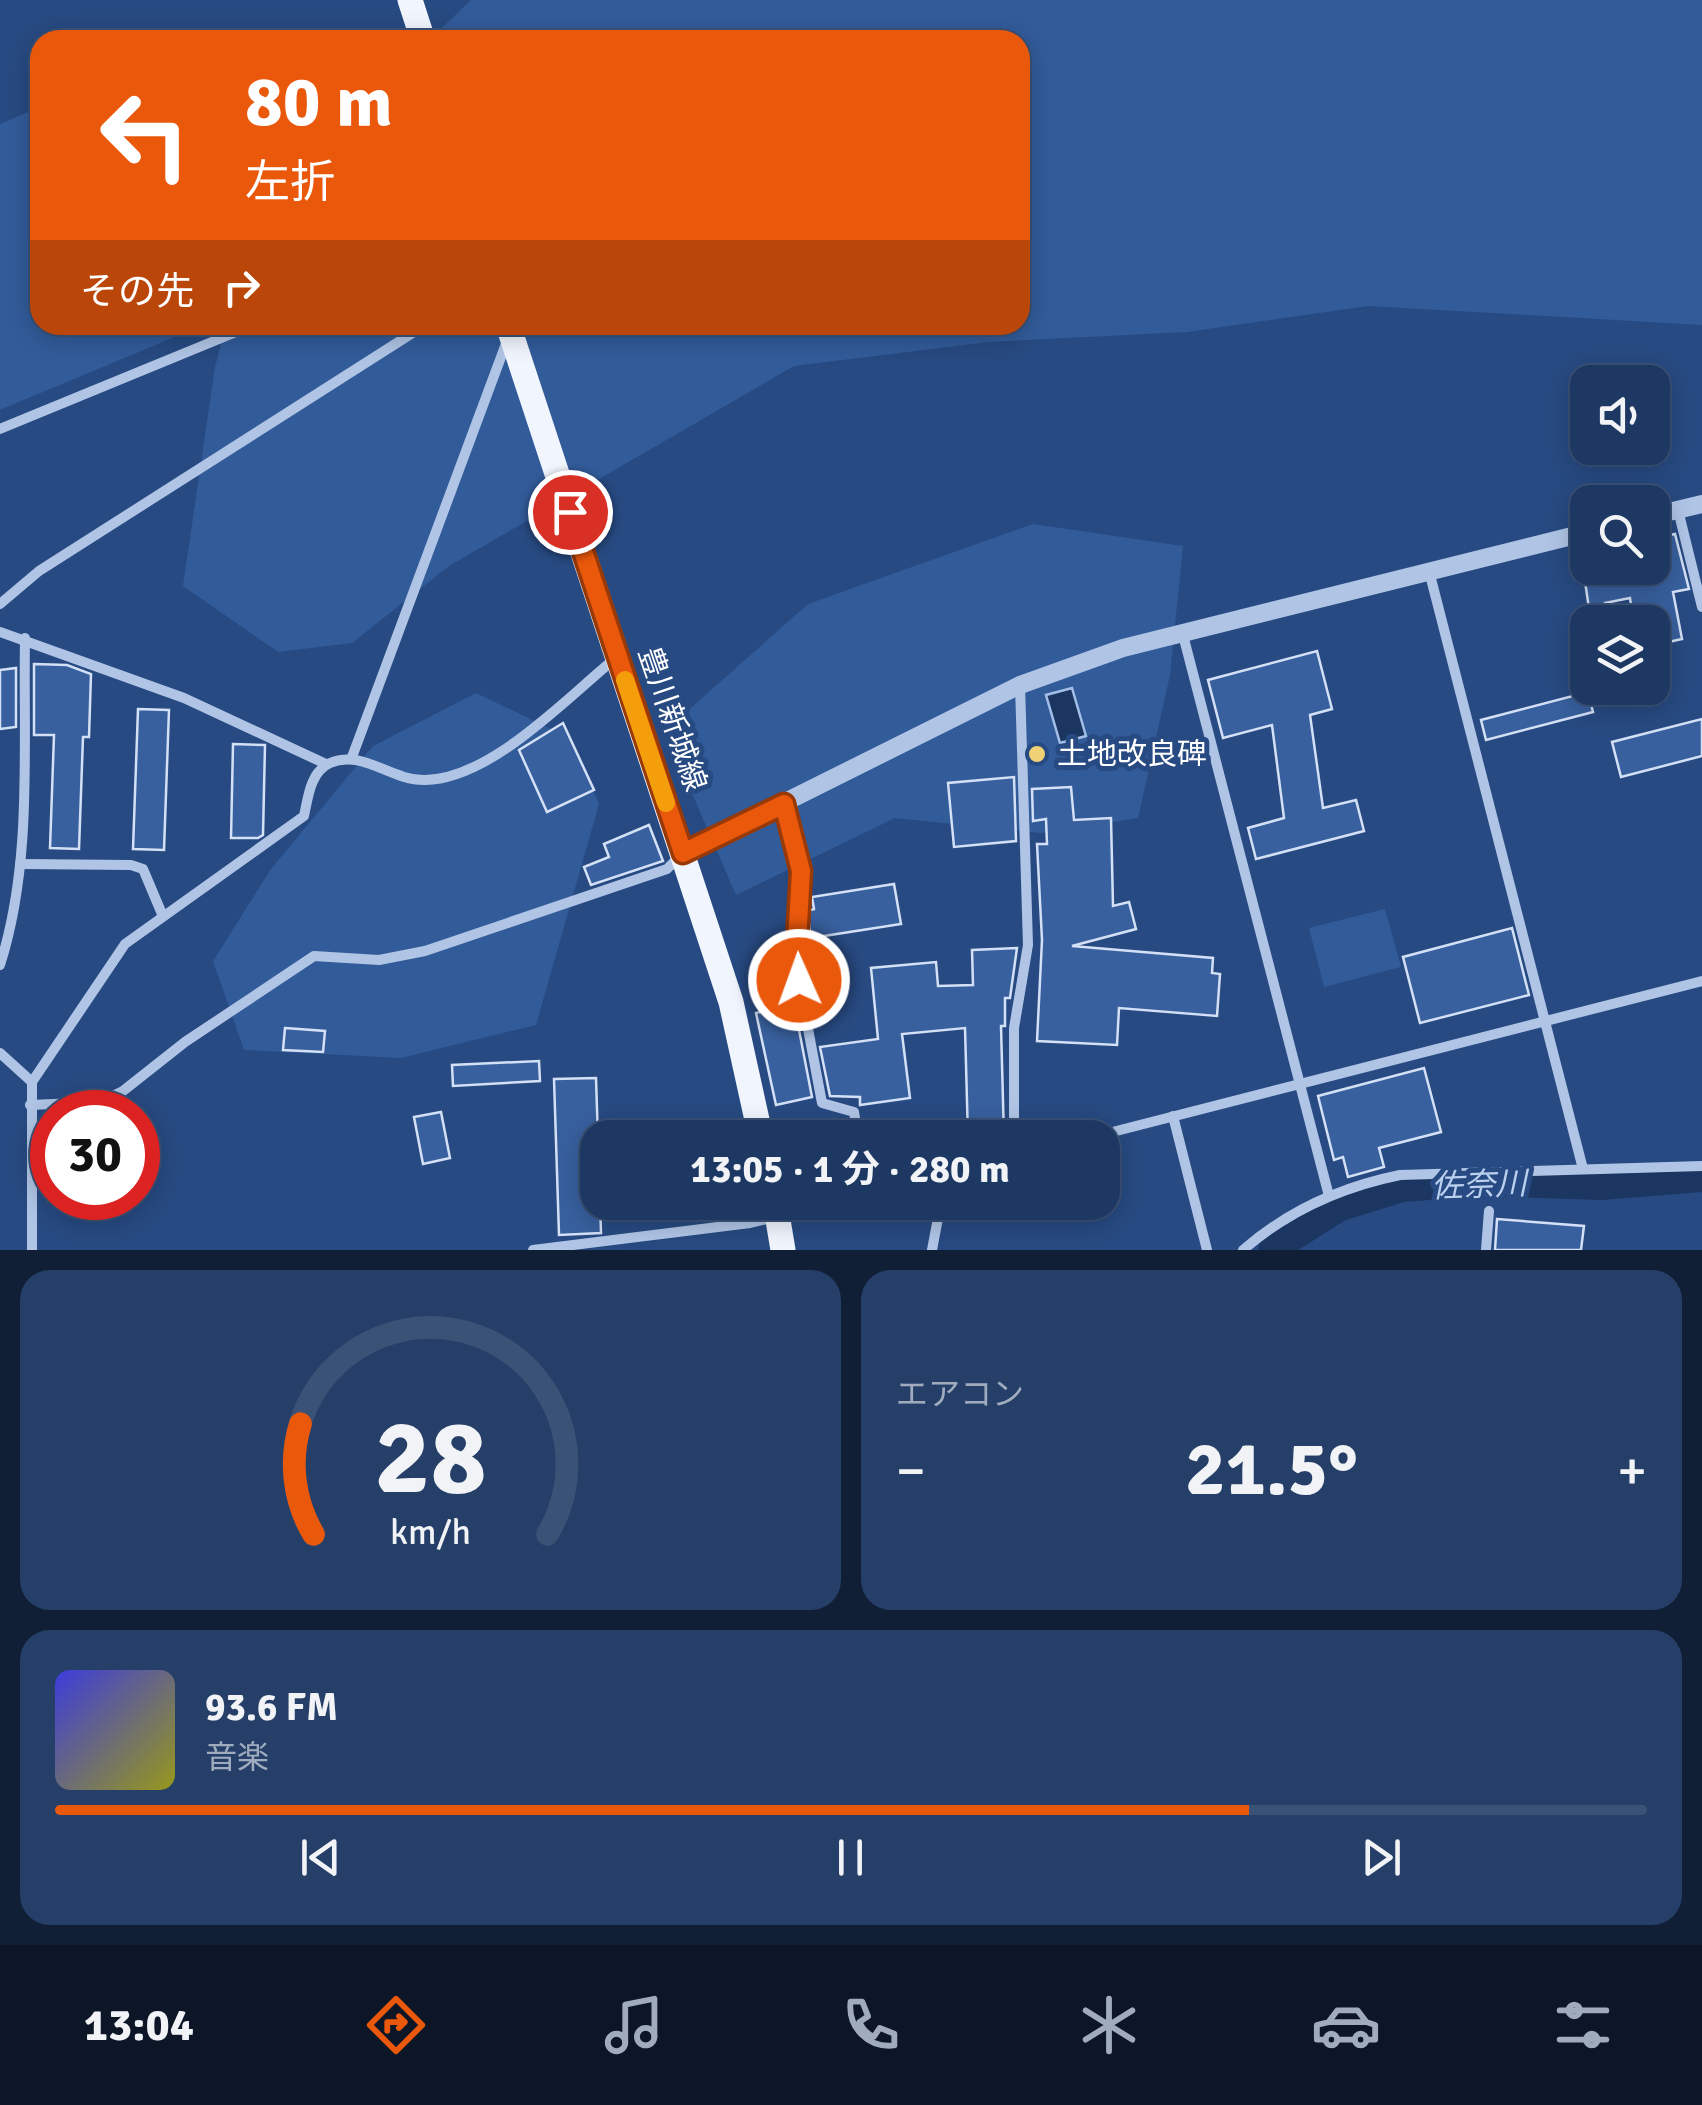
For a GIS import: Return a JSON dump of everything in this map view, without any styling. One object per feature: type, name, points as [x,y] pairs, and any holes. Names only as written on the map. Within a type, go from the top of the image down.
[{"type":"main road","points":[[410,0],[420,30]]},
{"type":"main road","name":"豊川新城線","points":[[512,335],[731,1002],[757,1120]]},
{"type":"main road","points":[[778,1220],[783,1250]]},
{"type":"street","points":[[0,429],[229,335]]},
{"type":"street","points":[[0,604],[39,571],[409,335]]},
{"type":"street","points":[[352,758],[508,335]]},
{"type":"street","points":[[1670,512],[1702,504]]},
{"type":"street","points":[[1678,510],[1702,607]]},
{"type":"street","points":[[124,1090],[185,1042],[314,956],[379,960],[424,951],[668,868],[683,853],[1020,685],[1122,648],[1570,536]]},
{"type":"street","points":[[1429,571],[1583,1170]]},
{"type":"street","points":[[0,632],[184,698],[326,764]]},
{"type":"street","points":[[1183,634],[1329,1196]]},
{"type":"street","points":[[0,965],[14,923],[20,864],[25,638]]},
{"type":"street","points":[[31,1090],[32,1082],[126,944],[162,914],[304,816],[313,779],[326,764],[352,758],[408,779],[430,780],[491,760],[617,656]]},
{"type":"street","points":[[1014,1120],[1014,1028],[1028,945],[1020,685]]},
{"type":"street","points":[[784,804],[799,855],[796,960],[822,1103],[854,1112],[855,1120]]},
{"type":"street","points":[[20,864],[132,865],[143,869],[162,914]]},
{"type":"street","points":[[1120,1130],[1702,981]]},
{"type":"street","points":[[0,1053],[32,1082]]},
{"type":"street","points":[[1173,1116],[1207,1250]]},
{"type":"street","points":[[1243,1250],[1268,1228],[1329,1196],[1400,1174],[1702,1166]]},
{"type":"street","points":[[1486,1250],[1489,1211]]},
{"type":"street","points":[[32,1220],[32,1250]]},
{"type":"street","points":[[532,1250],[720,1220]]},
{"type":"street","points":[[932,1250],[938,1220]]},
{"type":"shaded area","points":[[471,0],[1702,0],[1702,325],[1368,306],[1187,332],[988,342],[794,366],[449,566],[352,643],[278,652],[183,586],[215,367],[223,335],[1030,335],[1030,30],[440,30]]},
{"type":"shaded area","points":[[30,111],[30,335],[180,335],[0,410],[0,124]]},
{"type":"shaded area","points":[[1033,524],[1183,546],[1170,675],[1138,818],[1041,833],[895,818],[736,895],[665,731],[808,604]]},
{"type":"shaded area","points":[[1072,688],[1086,736],[1060,743],[1046,695]]},
{"type":"shaded area","points":[[476,693],[570,738],[599,804],[536,1025],[401,1058],[244,1050],[213,961],[271,869],[373,746]]},
{"type":"shaded area","points":[[1385,909],[1401,967],[1324,987],[1309,928]]},
{"type":"building","points":[[1675,534],[1689,589],[1673,592],[1682,639],[1670,642],[1670,605],[1631,605],[1630,598],[1588,605],[1586,585],[1670,585],[1670,535]]},
{"type":"building","points":[[1317,651],[1332,709],[1310,715],[1323,808],[1356,800],[1364,831],[1256,859],[1248,828],[1284,818],[1272,725],[1223,738],[1208,680]]},
{"type":"building","points":[[34,664],[67,665],[91,674],[89,737],[83,737],[79,849],[50,848],[54,735],[34,735]]},
{"type":"building","points":[[16,668],[16,727],[0,729],[0,670]]},
{"type":"building","points":[[1570,697],[1570,705],[1591,705],[1593,712],[1486,740],[1481,720]]},
{"type":"building","points":[[138,709],[169,710],[164,850],[133,849]]},
{"type":"building","points":[[1702,719],[1702,756],[1621,777],[1612,742]]},
{"type":"building","points":[[563,723],[594,790],[547,812],[519,750]]},
{"type":"building","points":[[233,744],[265,745],[263,835],[258,838],[231,838]]},
{"type":"building","points":[[1014,777],[1016,841],[954,847],[948,783]]},
{"type":"building","points":[[1071,787],[1074,820],[1111,818],[1113,906],[1129,902],[1136,929],[1072,946],[1213,958],[1212,973],[1220,974],[1217,1016],[1119,1008],[1117,1045],[1037,1041],[1042,940],[1037,844],[1047,844],[1046,819],[1033,821],[1032,789]]},
{"type":"building","points":[[649,825],[663,861],[591,885],[584,867],[609,857],[604,844]]},
{"type":"building","points":[[894,884],[901,924],[811,938],[807,911],[814,909],[812,897]]},
{"type":"building","points":[[1512,928],[1529,995],[1420,1023],[1403,957]]},
{"type":"building","points":[[1017,948],[1010,998],[1005,998],[1005,1026],[1001,1026],[1004,1120],[968,1120],[965,1028],[902,1034],[910,1098],[860,1105],[860,1097],[830,1096],[820,1047],[878,1039],[871,968],[936,962],[938,986],[973,985],[972,950]]},
{"type":"building","points":[[794,1004],[812,1097],[776,1105],[756,1013]]},
{"type":"building","points":[[285,1028],[325,1031],[323,1052],[283,1050]]},
{"type":"building","points":[[539,1061],[540,1081],[453,1086],[452,1065]]},
{"type":"building","points":[[1424,1068],[1441,1132],[1379,1148],[1384,1167],[1348,1177],[1343,1157],[1334,1160],[1318,1096]]},
{"type":"building","points":[[596,1078],[597,1120],[580,1120],[580,1220],[601,1220],[601,1233],[559,1235],[554,1079]]},
{"type":"building","points":[[441,1112],[450,1158],[423,1164],[414,1117]]},
{"type":"building","points":[[1497,1219],[1584,1226],[1581,1250],[1495,1250]]},
{"type":"waterway","name":"佐奈川","points":[[1272,1250],[1340,1207],[1402,1188],[1482,1182],[1601,1186],[1702,1178]]},
{"type":"slow traffic","points":[[625,680],[666,803]]},
{"type":"place","name":"土地改良碑","points":[[1037,754]]},
{"type":"route","points":[[570,512],[683,853],[784,804],[801,871],[796,960],[799,980]]}]
